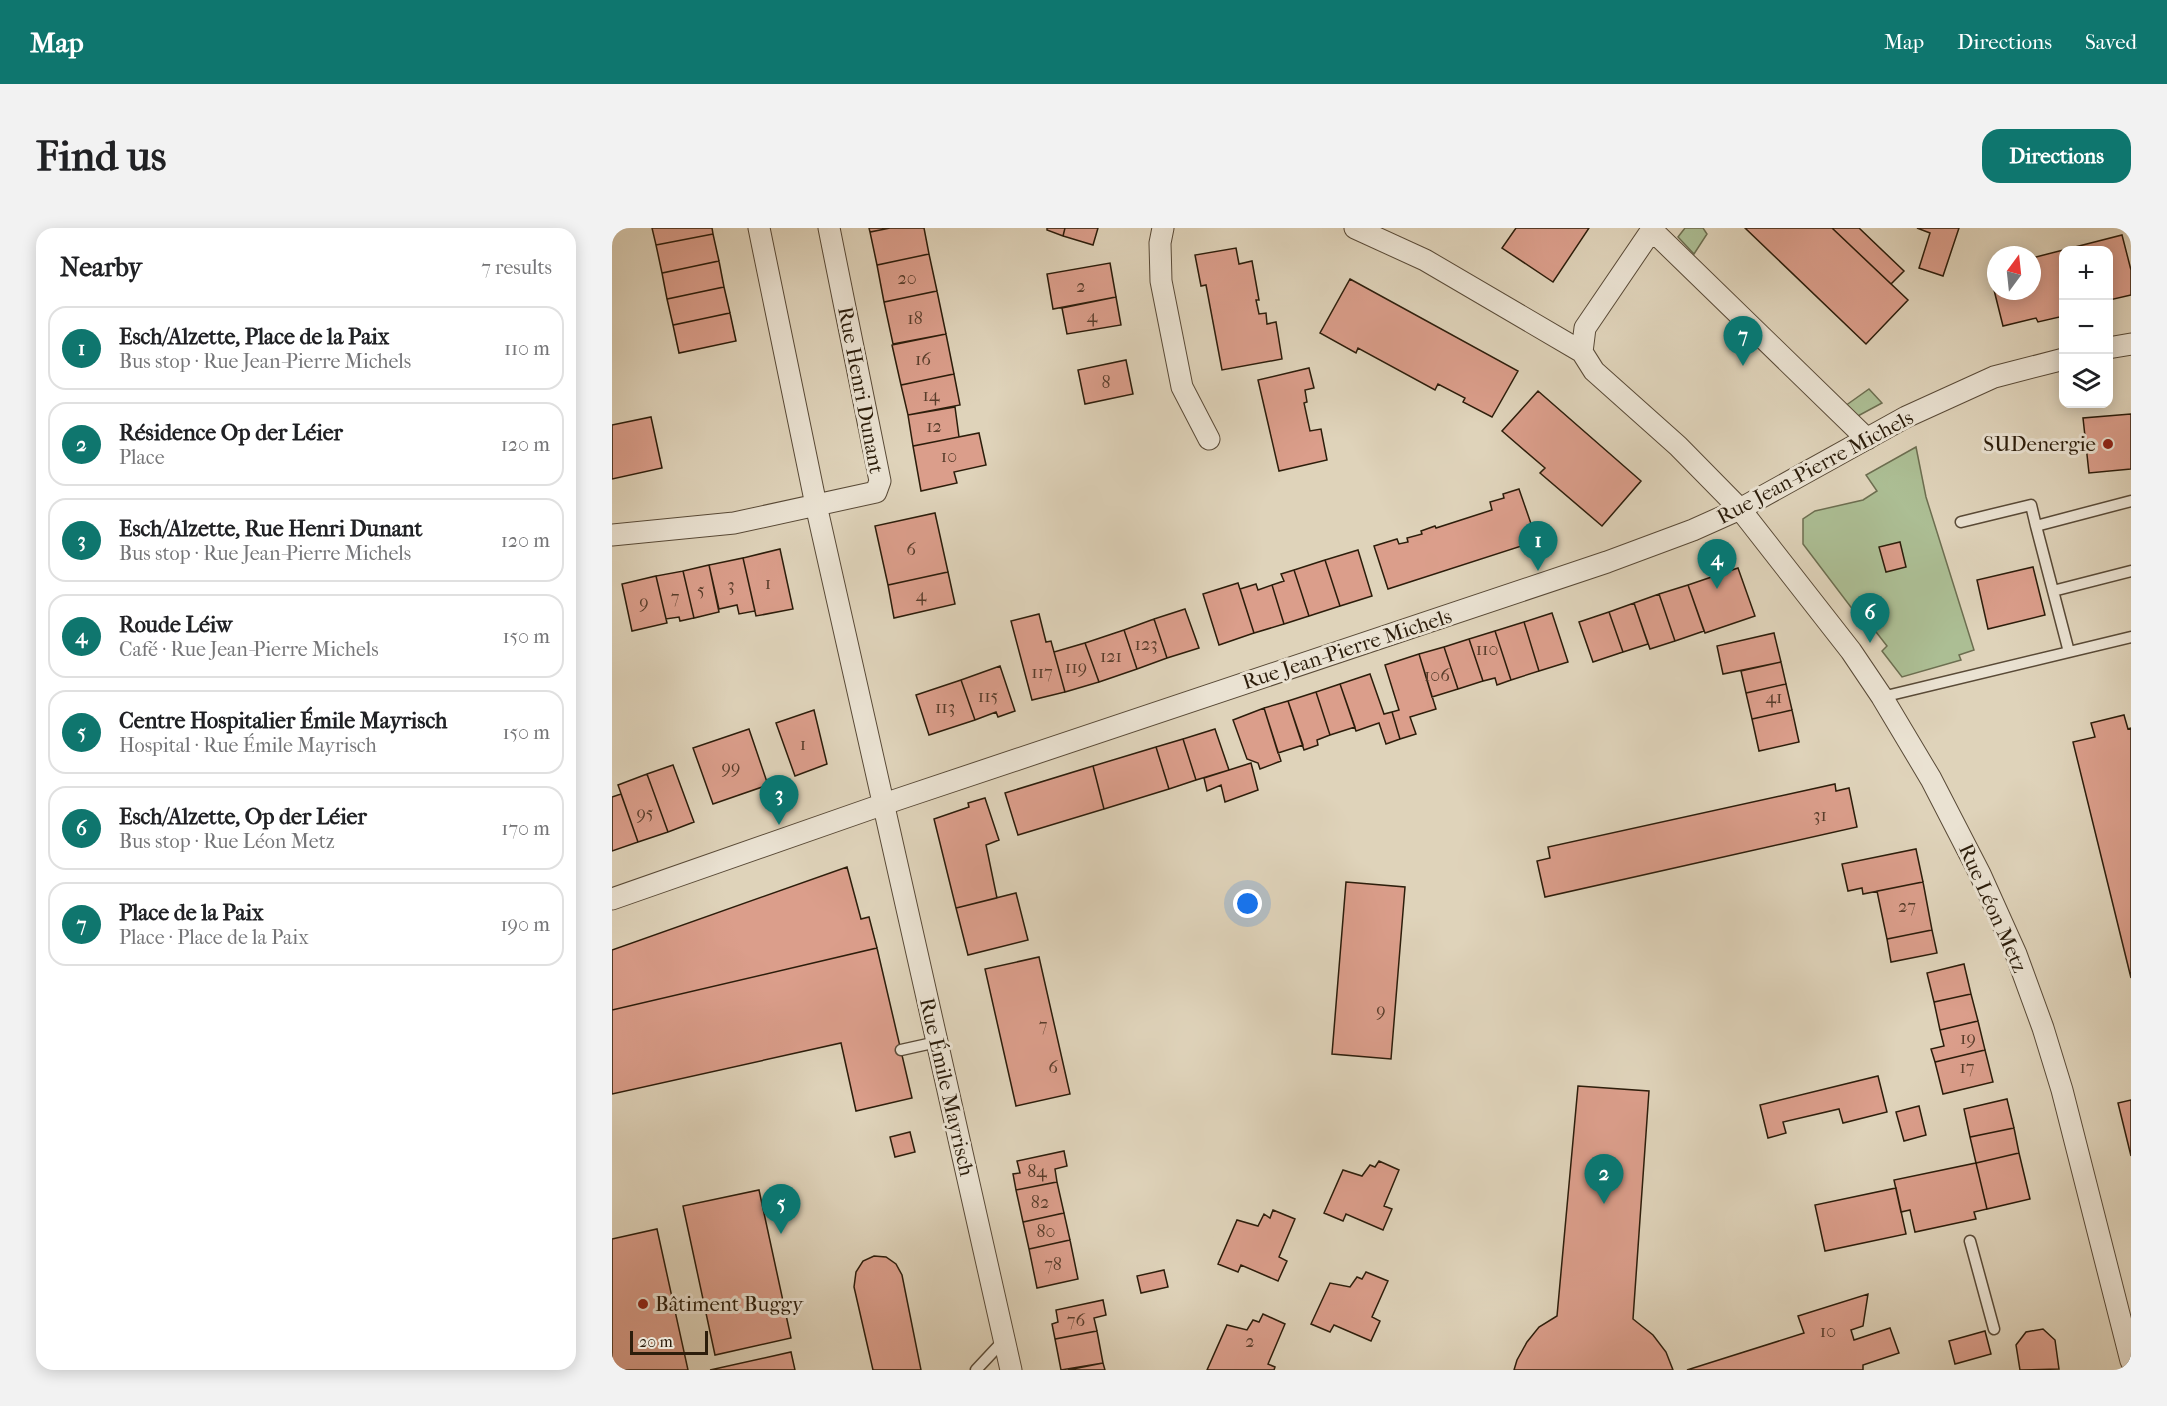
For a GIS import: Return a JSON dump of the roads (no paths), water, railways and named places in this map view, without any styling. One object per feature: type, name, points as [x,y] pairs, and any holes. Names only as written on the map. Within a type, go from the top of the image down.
[{"type":"street","points":[[759,228],[816,506],[884,804]]},
{"type":"street","name":"Rue Henri Dunant","points":[[816,506],[876,492],[880,481],[829,228]]},
{"type":"street","points":[[1163,228],[1160,243],[1161,281],[1182,387],[1209,439]]},
{"type":"street","points":[[1355,228],[1425,260],[1582,352],[1585,328],[1652,229],[1867,439]]},
{"type":"street","points":[[2113,347],[2131,344]]},
{"type":"street","name":"Rue Léon Metz","points":[[1582,352],[1594,371],[1678,446],[1740,509],[1851,651],[1882,697],[1937,790],[1980,874],[2016,954],[2043,1028],[2062,1090],[2131,1361]]},
{"type":"street","name":"Rue Jean-Pierre Michels","points":[[612,899],[884,804],[1607,562],[1693,530],[1740,509],[1906,417],[1995,377],[2059,360]]},
{"type":"street","points":[[612,535],[734,523],[816,506]]},
{"type":"street","name":"Rue Émile Mayrisch","points":[[884,804],[1011,1370]]},
{"type":"lane","points":[[2037,526],[2131,501]]},
{"type":"lane","points":[[1961,522],[2031,505],[2069,652]]},
{"type":"lane","points":[[2053,591],[2131,571]]},
{"type":"lane","points":[[1882,697],[2131,637]]},
{"type":"lane","points":[[901,1050],[937,1042]]},
{"type":"lane","points":[[1970,1241],[1994,1329]]},
{"type":"lane","points":[[976,1370],[1005,1340]]},
{"type":"place","name":"Place de la Paix","points":[[1743,366]]},
{"type":"place","name":"SUDenergie","points":[[2108,444]]},
{"type":"place","name":"Esch/Alzette, Place de la Paix","points":[[1538,571]]},
{"type":"place","name":"Roude Léiw","points":[[1717,589]]},
{"type":"place","name":"Esch/Alzette, Op der Léier","points":[[1870,643]]},
{"type":"place","name":"Esch/Alzette, Rue Henri Dunant","points":[[779,825]]},
{"type":"place","name":"Résidence Op der Léier","points":[[1604,1204]]},
{"type":"place","name":"Centre Hospitalier Émile Mayrisch","points":[[781,1234]]},
{"type":"place","name":"Bâtiment Buggy","points":[[643,1304]]}]
